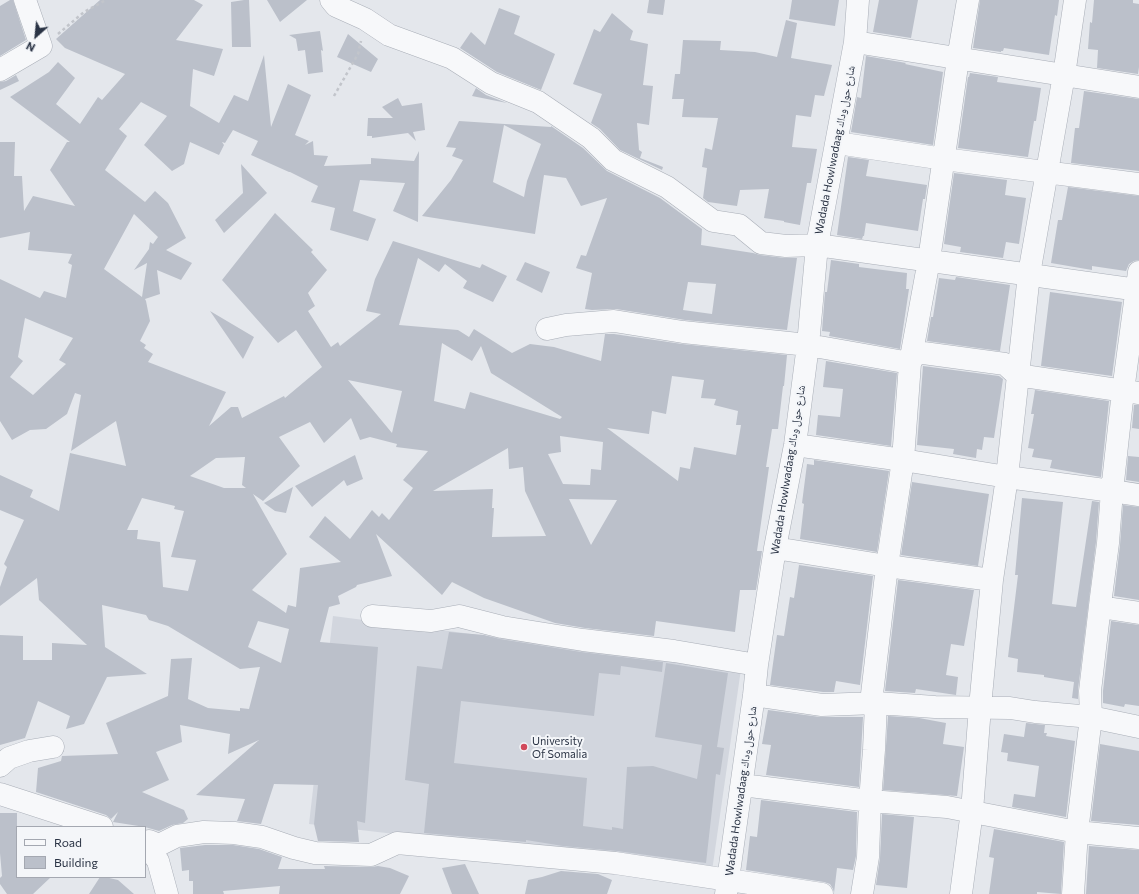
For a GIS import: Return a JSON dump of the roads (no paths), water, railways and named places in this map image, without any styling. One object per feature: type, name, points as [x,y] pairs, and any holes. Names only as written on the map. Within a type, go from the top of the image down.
[{"type":"street","points":[[0,70],[41,46],[25,0]]},
{"type":"street","points":[[331,0],[336,6],[365,19],[389,35],[452,58],[490,83],[538,102],[591,138],[613,160],[666,187],[713,221],[739,225],[761,243],[786,246],[817,245],[1029,274],[1138,284],[1131,392],[1112,491],[1108,543],[1090,691],[1091,717],[1077,832],[1072,894]]},
{"type":"street","name":"Wadada Howlwadaag شارع حول وداك","points":[[727,887],[742,785],[757,665],[775,548],[794,445],[808,345],[817,245],[855,42],[858,0]]},
{"type":"street","points":[[862,894],[868,857],[874,750],[876,703],[872,694],[887,566],[903,460],[910,363],[929,260],[968,0]]},
{"type":"street","points":[[961,894],[972,811],[992,580],[1007,477],[1029,274],[1048,172],[1075,0]]},
{"type":"street","points":[[855,42],[1139,87]]},
{"type":"street","points":[[837,143],[1139,184]]},
{"type":"street","points":[[547,330],[566,325],[614,321],[683,332],[808,345],[910,363]]},
{"type":"street","points":[[910,363],[916,352],[1005,364],[1018,374],[1131,392]]},
{"type":"street","points":[[794,445],[1139,495]]},
{"type":"street","points":[[775,548],[887,566],[992,580]]},
{"type":"street","points":[[1100,606],[1139,613]]},
{"type":"street","points":[[372,616],[431,621],[459,616],[502,627],[538,633],[674,651],[757,665]]},
{"type":"street","points":[[754,695],[822,705],[876,703],[935,707],[980,706],[1010,708],[1035,712],[1091,717],[1139,727]]},
{"type":"street","points":[[0,766],[9,758],[29,751],[53,747]]},
{"type":"street","points":[[742,785],[870,801],[947,807],[1077,832],[1139,838]]},
{"type":"street","points":[[0,794],[99,826]]},
{"type":"street","points":[[167,894],[158,861],[152,853],[152,842],[204,832],[234,833],[262,837],[294,848],[315,853],[370,855],[397,843],[615,863],[727,887],[822,894]]},
{"type":"place","name":"University Of Somalia","points":[[524,747]]}]
